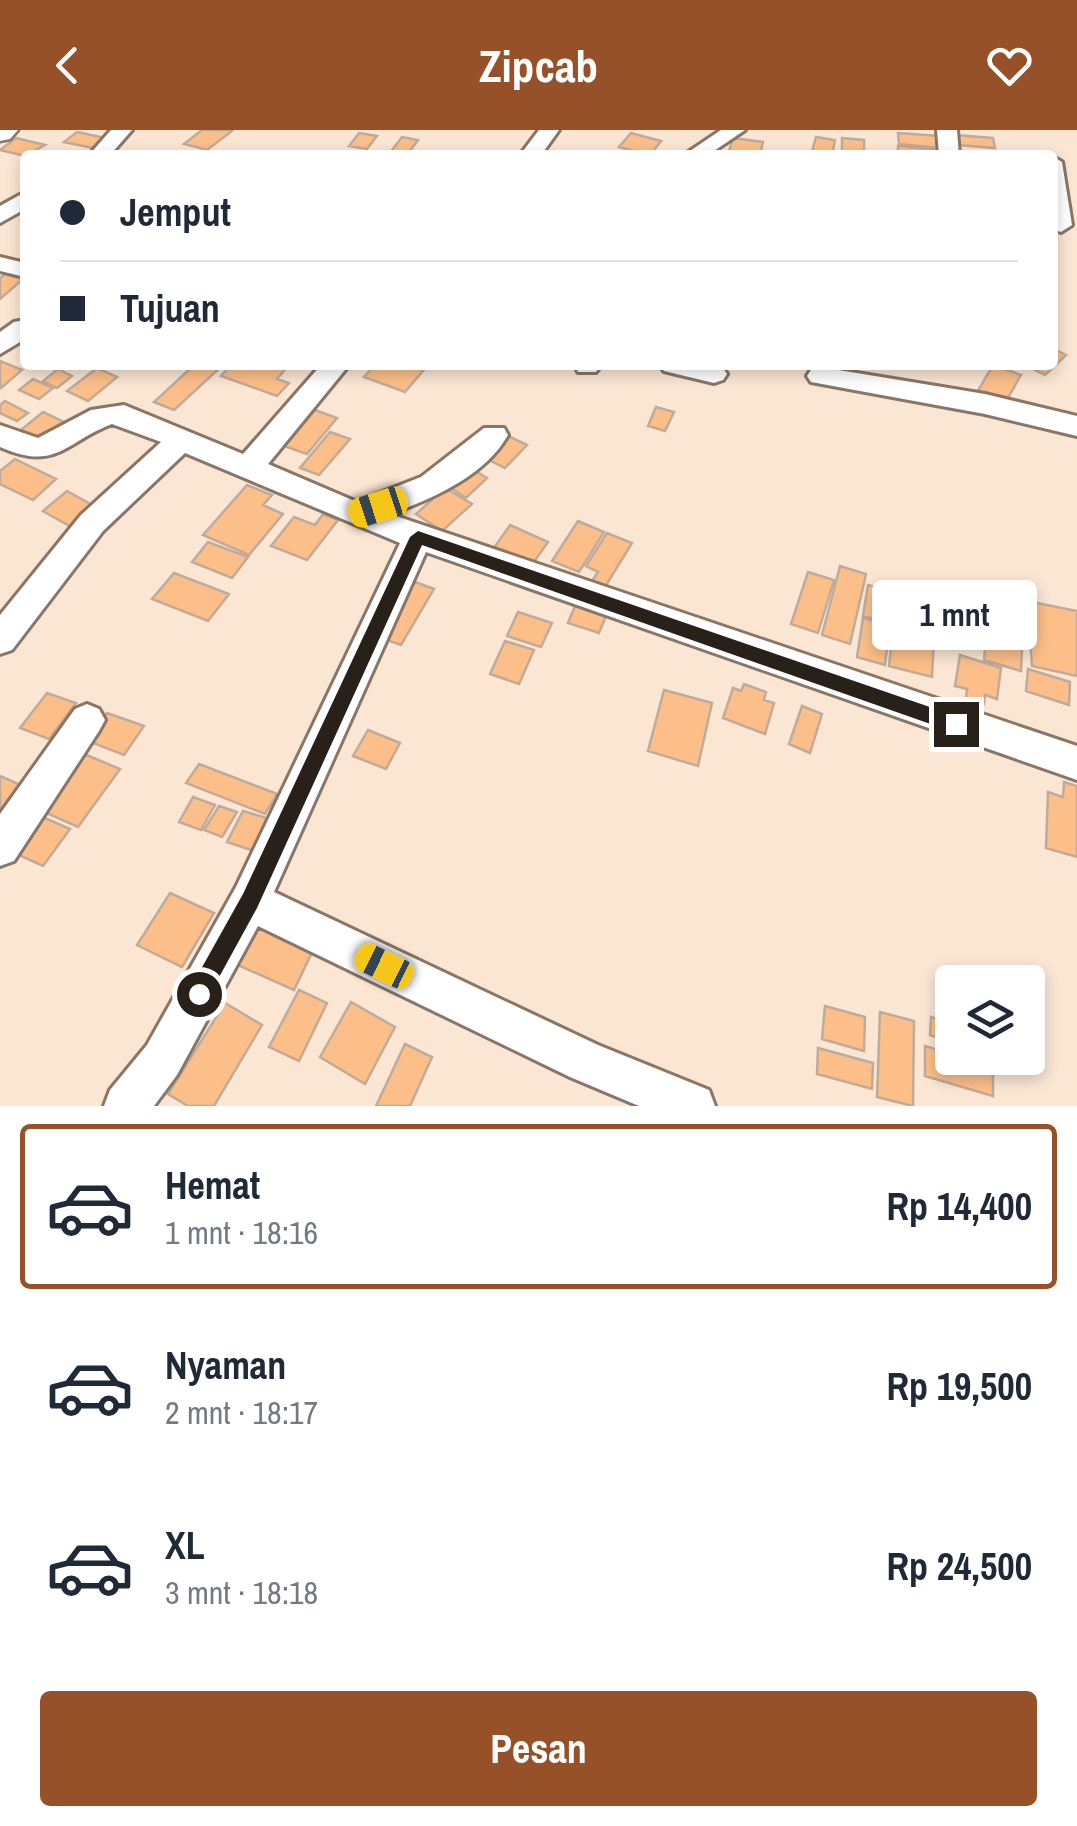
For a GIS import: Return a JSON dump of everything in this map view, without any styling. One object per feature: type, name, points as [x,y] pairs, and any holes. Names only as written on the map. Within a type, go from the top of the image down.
[{"type":"street","points":[[104,150],[122,130]]},
{"type":"street","points":[[534,150],[550,130]]},
{"type":"street","points":[[702,144],[735,130]]},
{"type":"street","points":[[1058,199],[1062,225]]},
{"type":"street","points":[[248,468],[332,370]]},
{"type":"street","points":[[696,370],[714,374]]},
{"type":"street","points":[[820,376],[985,404],[1077,426]]},
{"type":"street","points":[[0,436],[34,448],[44,447],[97,417],[116,414],[418,537],[838,685],[1077,763]]},
{"type":"street","points":[[356,514],[436,485],[460,468],[494,434]]},
{"type":"street","points":[[0,640],[92,523],[182,438]]},
{"type":"street","points":[[126,1106],[162,1060],[250,901],[418,537]]},
{"type":"street","points":[[6,854],[87,720]]},
{"type":"street","points":[[250,901],[585,1062],[693,1106]]},
{"type":"building","points":[[202,130],[232,131],[207,150],[184,144]]},
{"type":"building","points":[[77,132],[105,138],[92,148],[64,142]]},
{"type":"building","points":[[359,133],[377,136],[367,149],[349,146]]},
{"type":"building","points":[[631,133],[661,141],[654,150],[619,147]]},
{"type":"building","points":[[898,133],[939,136],[940,148],[899,144]]},
{"type":"building","points":[[955,135],[993,138],[995,148],[957,145]]},
{"type":"building","points":[[402,137],[418,140],[411,150],[392,150]]},
{"type":"building","points":[[816,137],[835,140],[833,150],[812,150]]},
{"type":"building","points":[[16,138],[45,145],[36,150],[20,150],[20,155],[0,150]]},
{"type":"building","points":[[733,138],[763,142],[761,150],[729,150]]},
{"type":"building","points":[[842,138],[864,140],[864,150],[842,150]]},
{"type":"building","points":[[898,146],[939,150],[898,150]]},
{"type":"building","points":[[5,274],[20,278],[20,282],[0,299],[0,278]]},
{"type":"building","points":[[0,361],[22,370],[1,388]]},
{"type":"building","points":[[57,370],[72,376],[57,388],[43,381]]},
{"type":"building","points":[[94,370],[117,377],[88,401],[67,391]]},
{"type":"building","points":[[189,370],[218,370],[174,410],[154,402]]},
{"type":"building","points":[[226,370],[285,370],[277,379],[289,383],[277,396],[221,376]]},
{"type":"building","points":[[370,370],[424,370],[405,392],[364,377]]},
{"type":"building","points":[[990,370],[1021,375],[1004,405],[976,394]]},
{"type":"building","points":[[33,379],[53,388],[39,399],[19,390]]},
{"type":"building","points":[[5,401],[28,413],[17,421],[0,413],[0,405]]},
{"type":"building","points":[[656,407],[674,412],[665,431],[648,426]]},
{"type":"building","points":[[315,410],[337,418],[307,454],[284,446]]},
{"type":"building","points":[[43,412],[66,423],[44,441],[21,430]]},
{"type":"building","points":[[330,432],[350,439],[319,475],[300,468]]},
{"type":"building","points":[[504,434],[527,445],[505,468],[485,458]]},
{"type":"building","points":[[15,459],[56,479],[33,500],[0,484],[0,471]]},
{"type":"building","points":[[466,465],[487,478],[466,498],[445,484]]},
{"type":"building","points":[[247,485],[272,495],[263,505],[283,514],[249,555],[203,535]]},
{"type":"building","points":[[445,488],[472,504],[442,531],[416,514]]},
{"type":"building","points":[[67,491],[94,506],[71,527],[43,511]]},
{"type":"building","points":[[323,514],[338,520],[307,560],[271,546],[294,517],[315,525]]},
{"type":"building","points":[[578,521],[604,532],[579,572],[552,561]]},
{"type":"building","points":[[510,525],[548,542],[529,569],[491,552]]},
{"type":"building","points":[[607,533],[632,543],[605,587],[592,581],[598,572],[586,566]]},
{"type":"building","points":[[208,542],[248,557],[232,578],[192,562]]},
{"type":"building","points":[[840,566],[866,574],[850,644],[822,635]]},
{"type":"building","points":[[808,572],[834,580],[818,633],[791,624]]},
{"type":"building","points":[[174,573],[229,594],[208,621],[152,599]]},
{"type":"building","points":[[410,580],[434,589],[401,645],[376,636]]},
{"type":"building","points":[[868,585],[909,596],[905,628],[863,616]]},
{"type":"building","points":[[911,591],[940,598],[936,636],[907,628]]},
{"type":"building","points":[[577,601],[608,611],[599,633],[568,623]]},
{"type":"building","points":[[1027,601],[1077,611],[1077,676],[1032,666]]},
{"type":"building","points":[[518,612],[552,623],[541,647],[507,636]]},
{"type":"building","points":[[988,615],[1023,625],[1021,671],[984,660],[986,638],[968,633],[969,623],[987,628]]},
{"type":"building","points":[[863,618],[890,625],[885,665],[857,657]]},
{"type":"building","points":[[893,628],[934,638],[932,677],[889,666]]},
{"type":"building","points":[[505,641],[534,650],[519,684],[490,674]]},
{"type":"building","points":[[960,655],[1001,668],[997,699],[985,695],[984,704],[966,698],[967,689],[955,686]]},
{"type":"building","points":[[1028,669],[1070,682],[1069,705],[1026,691]]},
{"type":"building","points":[[744,684],[766,692],[764,700],[774,703],[765,734],[723,718],[733,688],[741,691]]},
{"type":"building","points":[[664,690],[712,703],[698,766],[648,751]]},
{"type":"building","points":[[47,693],[76,703],[49,739],[20,728]]},
{"type":"building","points":[[802,706],[822,714],[810,753],[789,744]]},
{"type":"building","points":[[107,713],[144,726],[124,755],[88,741]]},
{"type":"building","points":[[368,730],[400,743],[386,769],[353,756]]},
{"type":"building","points":[[84,754],[120,769],[78,827],[42,811]]},
{"type":"building","points":[[199,764],[277,794],[265,814],[186,783]]},
{"type":"building","points":[[0,776],[23,786],[0,816]]},
{"type":"building","points":[[1064,782],[1077,786],[1077,857],[1046,848],[1048,792],[1063,797]]},
{"type":"building","points":[[193,797],[215,805],[201,830],[179,822]]},
{"type":"building","points":[[219,806],[237,812],[222,837],[204,830]]},
{"type":"building","points":[[243,811],[273,820],[257,852],[227,842]]},
{"type":"building","points":[[38,815],[70,829],[43,866],[10,851]]},
{"type":"building","points":[[170,893],[214,913],[182,967],[137,945]]},
{"type":"building","points":[[253,921],[314,948],[294,990],[231,962]]},
{"type":"building","points":[[299,990],[327,1003],[299,1061],[269,1047]]},
{"type":"building","points":[[351,1002],[395,1027],[365,1084],[320,1057]]},
{"type":"building","points":[[225,1003],[262,1025],[214,1106],[188,1106],[168,1094]]},
{"type":"building","points":[[825,1006],[865,1017],[864,1051],[822,1039]]},
{"type":"building","points":[[880,1012],[914,1021],[913,1106],[877,1097]]},
{"type":"building","points":[[931,1017],[935,1019],[935,1037],[930,1035]]},
{"type":"building","points":[[405,1044],[432,1057],[410,1106],[376,1106]]},
{"type":"building","points":[[925,1046],[935,1049],[935,1075],[993,1075],[993,1096],[925,1076]]},
{"type":"building","points":[[818,1048],[873,1063],[872,1089],[817,1074]]},
{"type":"route","points":[[199,994],[250,901],[418,537],[956,724]]}]
